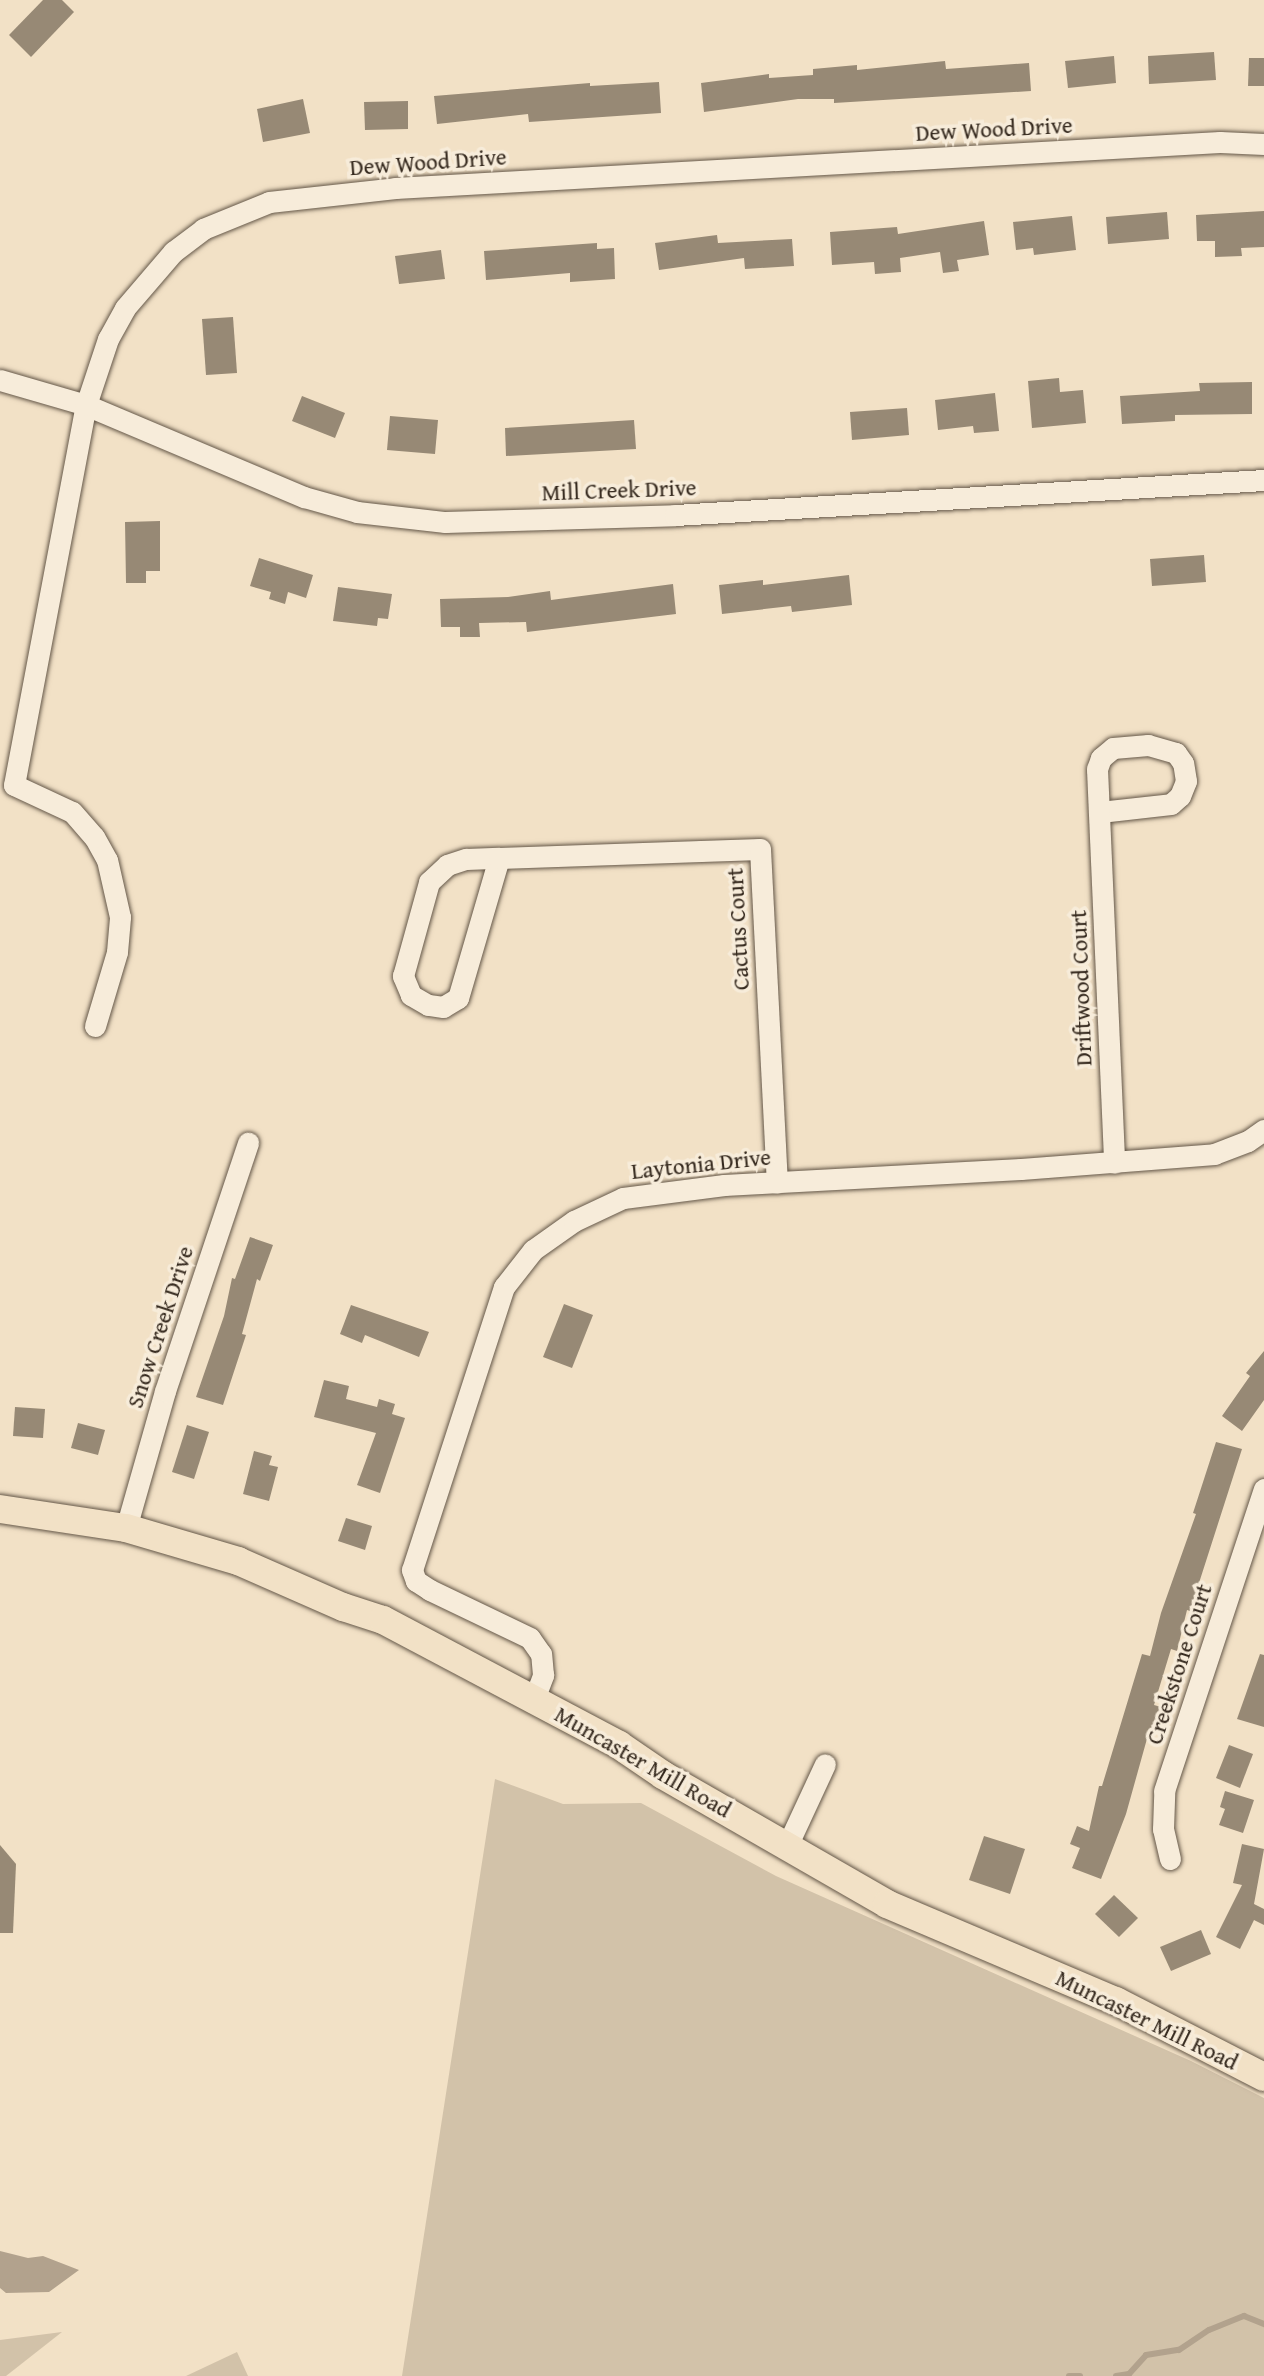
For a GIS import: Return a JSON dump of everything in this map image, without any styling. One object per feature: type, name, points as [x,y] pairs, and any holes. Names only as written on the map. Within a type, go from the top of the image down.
[{"type":"main road","name":"Muncaster Mill Road","points":[[0,1509],[125,1528],[238,1561],[343,1607],[383,1620],[619,1745],[663,1775],[887,1904],[1116,2001],[1264,2077]]},
{"type":"street","name":"Dew Wood Drive","points":[[95,1026],[117,952],[120,917],[107,860],[94,837],[72,812],[14,785],[86,405],[108,339],[125,308],[173,252],[204,229],[269,202],[395,188],[1206,143],[1264,144]]},
{"type":"street","name":"Mill Creek Drive","points":[[0,380],[86,405],[304,497],[357,512],[445,523],[688,514],[1264,480]]},
{"type":"street","name":"Driftwood Court","points":[[1100,812],[1171,804],[1180,796],[1185,781],[1183,763],[1176,753],[1148,745],[1113,748],[1101,758],[1097,769],[1114,1163]]},
{"type":"street","name":"Cactus Court","points":[[499,858],[458,998],[443,1007],[428,1005],[411,995],[403,976],[429,882],[447,865],[466,859],[760,849],[777,1183]]},
{"type":"street","name":"Laytonia Drive","points":[[534,1699],[543,1675],[541,1654],[530,1638],[430,1590],[416,1581],[412,1570],[504,1287],[533,1250],[574,1221],[623,1198],[724,1185],[1114,1163],[1214,1154],[1248,1141],[1264,1130]]},
{"type":"street","name":"Snow Creek Drive","points":[[125,1528],[165,1391],[248,1143]]},
{"type":"street","name":"Creekstone Court","points":[[1170,1859],[1163,1829],[1164,1791],[1264,1489]]},
{"type":"street","points":[[787,1846],[825,1764]]},
{"type":"shaded area","points":[[495,1779],[563,1804],[641,1803],[776,1876],[1191,2061],[1264,2098],[1264,2376],[402,2376]]},
{"type":"shaded area","points":[[0,2251],[28,2258],[43,2256],[79,2270],[49,2292],[6,2293],[0,2288]]},
{"type":"shaded area","points":[[62,2332],[6,2376],[0,2376],[0,2340]]},
{"type":"shaded area","points":[[237,2352],[248,2376],[186,2376]]},
{"type":"building","points":[[43,0],[62,0],[74,12],[31,57],[9,35]]},
{"type":"building","points":[[1214,52],[1216,80],[1149,84],[1148,56]]},
{"type":"building","points":[[1114,56],[1116,83],[1068,88],[1065,61]]},
{"type":"building","points":[[1249,58],[1264,58],[1264,86],[1248,86]]},
{"type":"building","points":[[945,61],[946,69],[1029,63],[1031,91],[834,103],[834,99],[798,99],[704,112],[701,83],[769,74],[769,78],[813,75],[813,69],[857,65],[857,70]]},
{"type":"building","points":[[659,82],[661,113],[529,122],[528,114],[437,124],[434,96],[590,83],[590,86]]},
{"type":"building","points":[[303,99],[310,133],[263,142],[257,109]]},
{"type":"building","points":[[408,101],[408,129],[365,130],[364,102]]},
{"type":"building","points":[[1264,211],[1264,247],[1241,248],[1242,256],[1215,257],[1215,241],[1197,241],[1196,215]]},
{"type":"building","points":[[1167,212],[1169,239],[1108,244],[1106,217]]},
{"type":"building","points":[[1072,216],[1076,250],[1034,255],[1033,248],[1016,250],[1013,222]]},
{"type":"building","points":[[984,221],[989,255],[957,260],[959,271],[943,273],[940,252],[900,258],[901,272],[875,274],[874,262],[832,265],[830,232],[897,227],[898,234]]},
{"type":"building","points":[[717,235],[718,243],[792,239],[794,266],[745,269],[744,258],[659,270],[655,243]]},
{"type":"building","points":[[597,243],[597,249],[614,248],[615,279],[570,282],[570,273],[486,280],[484,251]]},
{"type":"building","points":[[441,250],[445,279],[399,284],[395,256]]},
{"type":"building","points":[[233,317],[237,373],[206,375],[202,319]]},
{"type":"building","points":[[1059,378],[1060,392],[1083,390],[1086,423],[1032,428],[1028,381]]},
{"type":"building","points":[[1252,382],[1252,414],[1175,415],[1175,421],[1122,424],[1120,396],[1200,391],[1199,383]]},
{"type":"building","points":[[995,393],[999,431],[974,433],[973,426],[938,430],[935,400]]},
{"type":"building","points":[[302,396],[345,413],[335,438],[292,421]]},
{"type":"building","points":[[907,408],[909,435],[852,440],[850,412]]},
{"type":"building","points":[[390,416],[438,420],[435,454],[387,450]]},
{"type":"building","points":[[634,420],[636,449],[506,456],[505,428]]},
{"type":"building","points":[[160,521],[160,571],[146,571],[146,583],[126,583],[125,522]]},
{"type":"building","points":[[1204,555],[1206,582],[1152,586],[1150,559]]},
{"type":"building","points":[[259,558],[313,575],[306,598],[288,592],[285,604],[269,599],[271,592],[250,586]]},
{"type":"building","points":[[849,575],[852,605],[792,612],[791,606],[722,614],[719,585],[763,580],[763,585]]},
{"type":"building","points":[[673,584],[676,614],[527,632],[526,622],[479,623],[480,637],[460,637],[460,627],[441,627],[440,599],[508,597],[550,591],[551,600]]},
{"type":"building","points":[[338,587],[392,594],[388,619],[378,618],[377,626],[333,621]]},
{"type":"building","points":[[250,1237],[273,1245],[260,1281],[257,1279],[242,1334],[246,1335],[223,1405],[196,1397],[224,1316],[232,1278],[235,1279]]},
{"type":"building","points":[[564,1304],[593,1315],[572,1368],[543,1357]]},
{"type":"building","points":[[351,1305],[429,1332],[419,1357],[365,1335],[362,1343],[340,1334]]},
{"type":"building","points":[[1264,1351],[1264,1400],[1242,1431],[1222,1416],[1250,1376],[1246,1373]]},
{"type":"building","points":[[324,1380],[349,1386],[346,1399],[377,1407],[379,1399],[395,1404],[392,1414],[405,1418],[380,1493],[357,1485],[376,1433],[314,1417]]},
{"type":"building","points":[[15,1407],[45,1409],[43,1438],[13,1436]]},
{"type":"building","points":[[78,1423],[105,1430],[98,1455],[71,1448]]},
{"type":"building","points":[[187,1425],[209,1432],[194,1479],[172,1472]]},
{"type":"building","points":[[1216,1442],[1242,1449],[1190,1611],[1187,1610],[1177,1651],[1171,1649],[1154,1705],[1161,1707],[1154,1729],[1150,1728],[1126,1814],[1101,1879],[1072,1868],[1080,1848],[1070,1844],[1077,1826],[1089,1831],[1099,1786],[1102,1786],[1142,1654],[1150,1656],[1161,1613],[1196,1514],[1193,1513]]},
{"type":"building","points":[[254,1451],[272,1456],[269,1465],[278,1467],[269,1501],[243,1494]]},
{"type":"building","points":[[346,1518],[372,1526],[365,1550],[338,1541]]},
{"type":"building","points":[[1260,1654],[1264,1655],[1264,1727],[1237,1719]]},
{"type":"building","points":[[1229,1745],[1253,1754],[1240,1788],[1216,1778]]},
{"type":"building","points":[[1225,1791],[1254,1800],[1243,1833],[1219,1825],[1225,1809],[1220,1807]]},
{"type":"building","points":[[984,1836],[1025,1849],[1010,1894],[969,1880]]},
{"type":"building","points":[[1242,1844],[1264,1849],[1254,1904],[1264,1909],[1264,1925],[1254,1920],[1240,1949],[1216,1937],[1242,1885],[1233,1883]]},
{"type":"building","points":[[0,1845],[16,1864],[13,1933],[0,1933]]},
{"type":"building","points":[[1114,1895],[1138,1918],[1119,1937],[1095,1914]]},
{"type":"building","points":[[1201,1930],[1211,1954],[1171,1971],[1160,1947]]},
{"type":"waterway","points":[[1116,2376],[1129,2374],[1146,2355],[1179,2350],[1209,2330],[1244,2316],[1264,2324]]},
{"type":"waterway","points":[[1069,2376],[1080,2376]]}]
